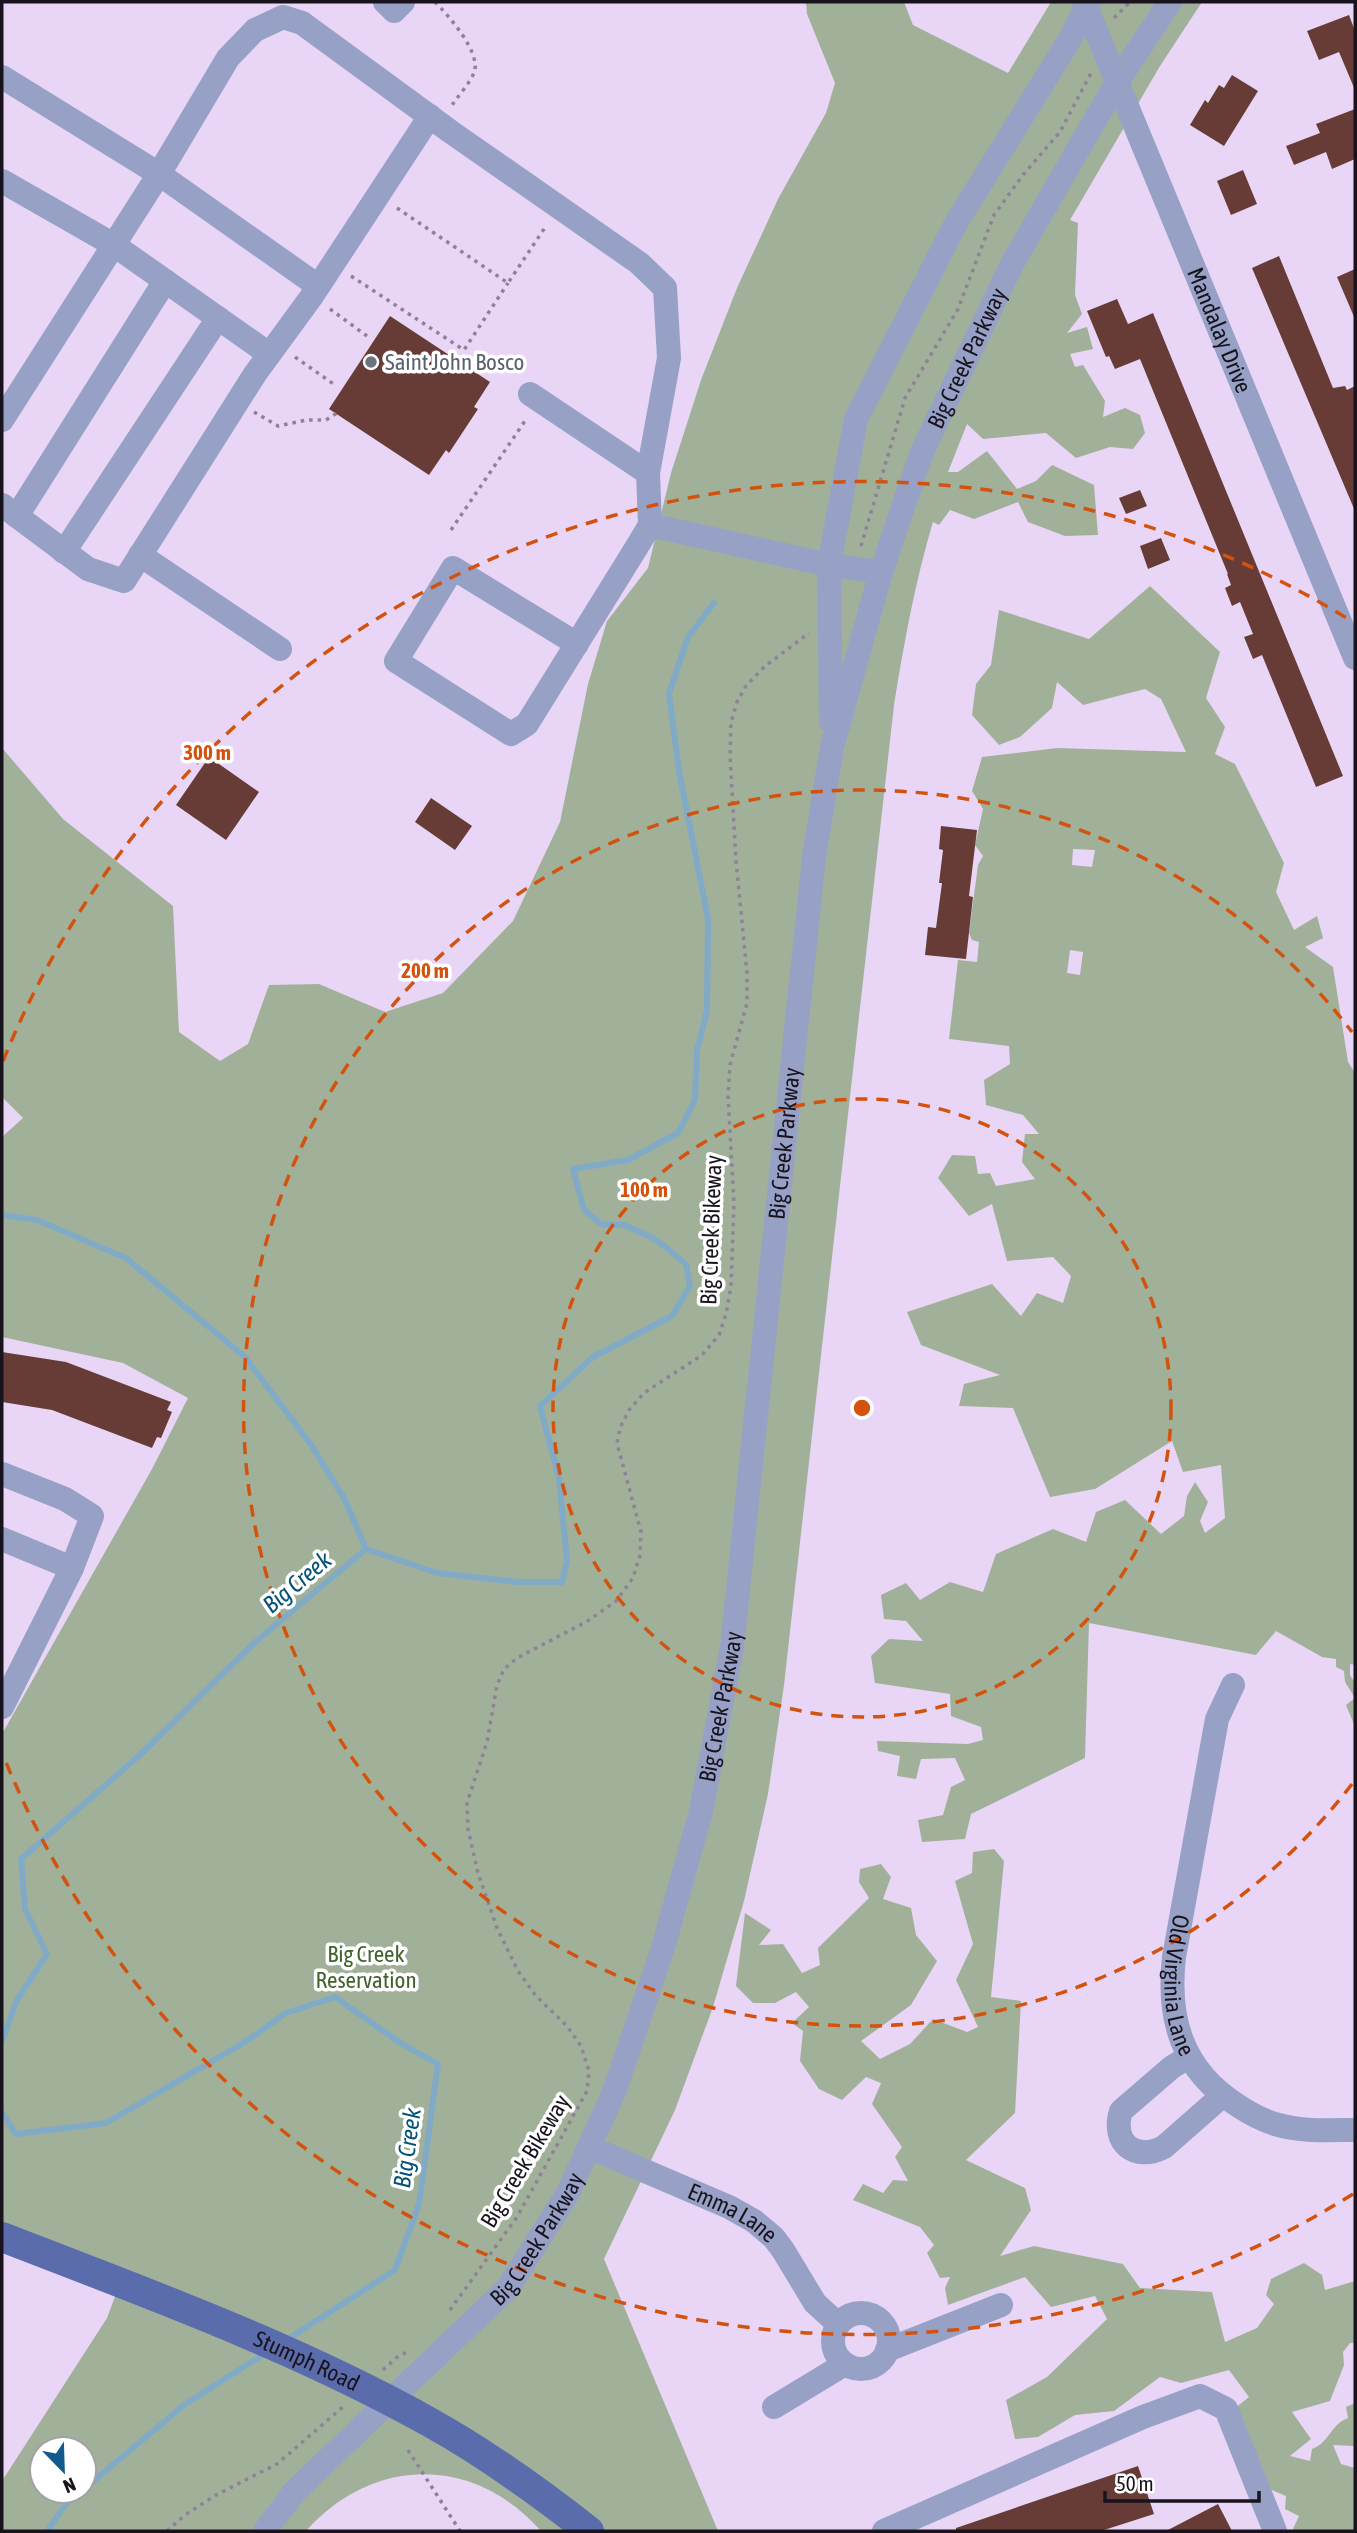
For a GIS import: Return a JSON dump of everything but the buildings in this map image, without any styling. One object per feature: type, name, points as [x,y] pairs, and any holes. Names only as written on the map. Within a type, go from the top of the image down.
[{"type":"main road","name":"Stumph Road","points":[[2,2237],[152,2294],[389,2400],[479,2452],[589,2531]]},
{"type":"street","points":[[385,2],[394,10],[403,2]]},
{"type":"street","name":"Big Creek Parkway","points":[[265,2531],[295,2491],[508,2288],[568,2193],[614,2092],[663,1948],[701,1811],[732,1647],[814,858],[832,747],[881,572],[922,452],[1012,264],[1117,82],[1170,2]]},
{"type":"street","name":"Big Creek Parkway","points":[[832,747],[829,565],[856,419],[956,223],[1070,39],[1086,4]]},
{"type":"street","name":"Mandalay Drive","points":[[1086,4],[1355,658]]},
{"type":"street","points":[[2,420],[159,174],[228,58],[255,30],[283,17],[302,23],[441,111],[559,207],[639,262],[664,288],[669,358],[648,473],[650,525],[577,644],[527,724],[511,734],[396,661],[453,568],[577,644]]},
{"type":"street","points":[[2,77],[159,174],[322,296]]},
{"type":"street","points":[[164,281],[9,511],[88,569],[124,580],[322,296],[441,111]]},
{"type":"street","points":[[2,181],[114,246],[218,318],[280,354]]},
{"type":"street","points":[[64,552],[218,318]]},
{"type":"street","points":[[535,397],[648,473]]},
{"type":"street","points":[[650,525],[829,565],[881,572]]},
{"type":"street","points":[[140,555],[280,649]]},
{"type":"street","points":[[2,1474],[65,1499],[92,1517],[72,1568],[2,1707]]},
{"type":"street","points":[[2,1539],[72,1568]]},
{"type":"street","name":"Old Virginia Lane","points":[[1233,1685],[1217,1719],[1174,1957],[1171,1986],[1179,2034],[1189,2057],[1208,2082],[1223,2096],[1254,2115],[1275,2124],[1320,2130],[1355,2130]]},
{"type":"street","points":[[1189,2057],[1172,2067],[1121,2112],[1118,2133],[1124,2144],[1144,2153],[1155,2152],[1223,2096]]},
{"type":"street","name":"Emma Lane","points":[[589,2147],[729,2207],[754,2221],[774,2238],[815,2303],[838,2325]]},
{"type":"street","points":[[887,2350],[1001,2305]]},
{"type":"street","points":[[853,2314],[870,2315],[884,2325],[887,2350],[877,2363],[869,2367],[853,2368],[845,2364],[834,2350],[834,2332],[838,2325],[853,2314]]},
{"type":"street","points":[[774,2407],[845,2364]]},
{"type":"street","points":[[884,2531],[1143,2417],[1200,2396],[1226,2409],[1275,2531]]},
{"type":"path","points":[[435,2],[446,13],[473,52],[476,61],[475,72],[441,111]]},
{"type":"path","points":[[1111,22],[1130,2]]},
{"type":"path","points":[[860,548],[905,398],[958,309],[994,215],[1023,175],[1060,132],[1090,74]]},
{"type":"path","points":[[395,207],[508,283]]},
{"type":"path","points":[[348,274],[464,350],[559,207]]},
{"type":"path","points":[[322,296],[367,336]]},
{"type":"path","points":[[280,354],[335,385]]},
{"type":"path","points":[[451,530],[535,397]]},
{"type":"path","points":[[253,412],[278,426],[307,420],[326,420],[337,413]]},
{"type":"path","name":"Big Creek Bikeway","points":[[446,2316],[517,2217],[579,2110],[587,2091],[589,2071],[581,2046],[567,2026],[530,1988],[518,1971],[497,1928],[478,1872],[468,1829],[467,1803],[487,1742],[497,1685],[504,1669],[517,1658],[596,1615],[616,1601],[633,1578],[640,1555],[641,1532],[617,1443],[620,1428],[629,1410],[644,1393],[702,1355],[719,1335],[726,1314],[731,1286],[734,1205],[728,1095],[730,1065],[747,1003],[747,974],[736,861],[730,755],[731,722],[737,702],[746,686],[781,653],[811,631]]},
{"type":"path","points":[[390,2363],[409,2351]]},
{"type":"path","points":[[167,2531],[185,2515],[216,2495],[277,2463],[340,2409]]},
{"type":"path","points":[[408,2450],[460,2531]]},
{"type":"green space","name":"Big Creek Reservation","points":[[806,2],[904,2],[913,25],[1008,73],[1051,2],[1202,2],[1160,66],[1070,220],[1078,223],[1075,295],[1082,314],[1067,333],[1087,327],[1093,349],[1070,354],[1075,367],[1083,365],[1105,401],[1103,417],[1125,408],[1140,415],[1145,433],[1133,449],[1110,447],[1076,458],[1046,433],[983,439],[967,424],[948,472],[958,472],[987,451],[1017,489],[1036,481],[1052,465],[1094,485],[1098,535],[1065,536],[1028,522],[1018,502],[974,519],[950,510],[939,525],[933,522],[906,636],[894,705],[784,1685],[768,1794],[744,1901],[713,2007],[675,2110],[604,2259],[718,2531],[541,2531],[514,2506],[485,2488],[455,2478],[423,2474],[392,2478],[362,2489],[333,2506],[306,2531],[2,2531],[2,2481],[28,2441],[28,2505],[98,2505],[98,2435],[32,2435],[107,2318],[120,2283],[2,2236],[2,1734],[152,1469],[188,1398],[123,1363],[2,1337],[2,1137],[23,1118],[2,1097],[2,748],[63,819],[173,906],[179,1032],[220,1061],[248,1044],[269,985],[319,984],[385,1012],[443,993],[513,921],[560,822],[588,684],[607,621],[648,568],[671,473],[701,380],[737,288],[778,199],[826,113],[835,83],[807,14]]},
{"type":"green space","points":[[1150,586],[1220,652],[1206,698],[1225,727],[1215,754],[1235,764],[1284,863],[1276,892],[1294,930],[1317,916],[1323,938],[1305,947],[1333,967],[1348,1062],[1355,1073],[1355,1665],[1350,1664],[1350,1675],[1355,1683],[1355,1698],[1345,1682],[1344,1671],[1336,1667],[1336,1659],[1322,1657],[1276,1631],[1256,1655],[1089,1623],[1085,1758],[971,1814],[965,1839],[922,1842],[918,1820],[943,1815],[951,1787],[965,1780],[955,1758],[921,1759],[916,1779],[897,1776],[900,1756],[878,1751],[877,1741],[968,1744],[983,1740],[981,1727],[951,1716],[950,1694],[875,1683],[871,1656],[889,1639],[923,1641],[906,1621],[884,1619],[881,1595],[906,1583],[920,1600],[950,1582],[983,1592],[996,1554],[1053,1529],[1086,1542],[1096,1512],[1125,1500],[1161,1534],[1184,1516],[1187,1496],[1195,1482],[1208,1502],[1200,1521],[1205,1533],[1225,1518],[1221,1465],[1183,1472],[1172,1441],[1095,1489],[1050,1497],[1013,1408],[959,1406],[964,1384],[1000,1375],[921,1345],[907,1312],[992,1284],[1021,1316],[1037,1293],[1063,1303],[1071,1276],[1053,1257],[1007,1261],[992,1204],[969,1216],[938,1178],[952,1155],[975,1156],[978,1174],[990,1173],[996,1186],[1035,1179],[1022,1162],[1025,1134],[1039,1134],[1023,1115],[986,1105],[984,1080],[1010,1064],[1009,1046],[949,1039],[958,960],[977,962],[979,942],[972,940],[969,933],[978,865],[983,856],[975,845],[983,809],[972,791],[982,757],[1057,748],[1186,752],[1161,699],[1145,689],[1083,705],[1057,682],[1052,708],[1020,737],[999,745],[972,715],[976,684],[991,665],[999,610],[1089,639]],"holes":[[[1073,849],[1095,850],[1092,867],[1072,865]],[[1070,950],[1083,952],[1080,975],[1067,973]]]},
{"type":"green space","points":[[1355,1698],[1355,1727],[1346,1705]]},
{"type":"green space","points":[[994,1849],[1004,1861],[991,1997],[1021,2001],[1015,2113],[966,2160],[1025,2188],[1031,2210],[1000,2256],[1034,2246],[1123,2264],[1140,2288],[1212,2292],[1225,2342],[1257,2328],[1274,2304],[1266,2295],[1271,2279],[1304,2263],[1322,2275],[1325,2290],[1355,2281],[1355,2343],[1350,2343],[1343,2352],[1344,2365],[1330,2401],[1292,2412],[1311,2439],[1290,2456],[1310,2461],[1312,2449],[1348,2418],[1346,2407],[1355,2403],[1355,2446],[1333,2445],[1341,2464],[1355,2468],[1355,2531],[1292,2531],[1299,2516],[1285,2509],[1286,2496],[1265,2487],[1224,2417],[1249,2397],[1229,2370],[1181,2383],[1160,2377],[1114,2411],[1075,2415],[1038,2437],[1015,2439],[1006,2400],[1047,2377],[1107,2319],[1095,2296],[1051,2307],[1025,2277],[948,2305],[945,2288],[950,2277],[940,2278],[927,2253],[934,2245],[920,2227],[853,2200],[863,2184],[883,2193],[893,2180],[908,2181],[895,2157],[902,2147],[872,2104],[881,2083],[866,2077],[842,2100],[819,2089],[800,2061],[803,2031],[792,2023],[809,2007],[796,1992],[775,2003],[753,2003],[736,1986],[745,1913],[771,1930],[759,1945],[783,1944],[802,1973],[820,1965],[818,1948],[869,1898],[859,1882],[860,1869],[881,1864],[891,1877],[883,1899],[911,1908],[916,1935],[937,1961],[911,2005],[861,2041],[880,2059],[910,2044],[933,2019],[967,2032],[978,2027],[956,1980],[973,1944],[955,1881],[972,1873],[973,1852]]},
{"type":"waterway","points":[[366,1549],[437,1573],[518,1582],[562,1582],[567,1561],[559,1478],[540,1406],[593,1357],[672,1316],[690,1286],[686,1264],[667,1248],[653,1238],[624,1225],[601,1224],[584,1210],[573,1169],[628,1160],[678,1133],[695,1100],[697,1050],[707,1011],[708,919],[679,771],[669,694],[688,637],[714,603]]},
{"type":"waterway","name":"Big Creek","points":[[2,1215],[37,1220],[126,1258],[245,1357],[312,1446],[345,1500],[366,1549],[253,1644],[141,1754],[21,1859],[25,1909],[47,1954],[17,2000],[2,2041]]},
{"type":"waterway","name":"Big Creek","points":[[2,2113],[16,2134],[106,2123],[245,2042],[286,2013],[335,1997],[402,2044],[438,2064],[419,2204],[395,2270],[285,2341]]},
{"type":"waterway","name":"Big Creek","points":[[98,2477],[184,2405],[267,2352]]},
{"type":"waterway","name":"Big Creek","points":[[47,2531],[65,2505]]},
{"type":"place","name":"Saint John Bosco","points":[[371,362]]}]
